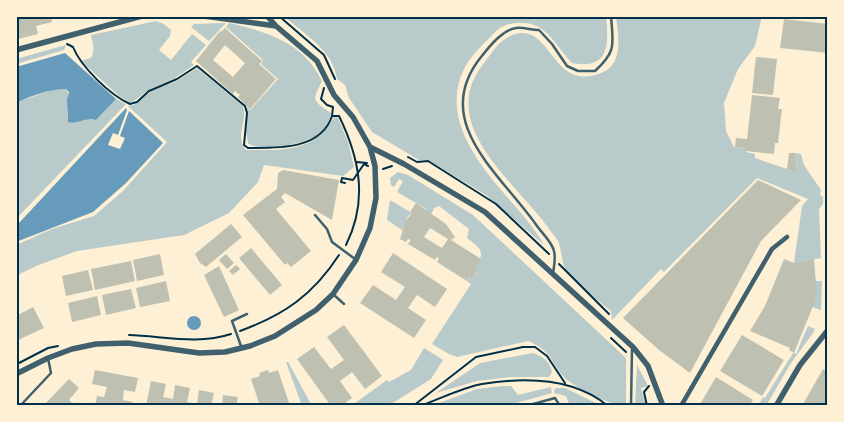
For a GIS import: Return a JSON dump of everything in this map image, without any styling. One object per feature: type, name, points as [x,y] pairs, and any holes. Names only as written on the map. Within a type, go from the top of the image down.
[{"type":"street","points":[[16,50],[142,16]]},
{"type":"street","points":[[204,16],[276,26]]},
{"type":"street","points":[[16,374],[48,358],[72,349],[104,344],[128,343],[199,353],[242,348],[275,336],[297,324],[333,294],[356,260],[370,228],[376,198],[376,168],[370,147],[354,117],[334,95],[317,61],[267,16]]},
{"type":"street","points":[[370,147],[404,164],[485,212],[632,348],[648,366],[663,406]]},
{"type":"street","points":[[828,196],[828,306]]},
{"type":"street","points":[[680,406],[772,249],[786,237]]},
{"type":"street","points":[[776,406],[800,365],[828,330]]},
{"type":"lane","points":[[553,275],[554,249],[519,200],[494,174],[466,128],[461,98],[470,72],[494,42],[515,28],[539,30],[552,44],[566,66],[578,71],[595,71],[610,58],[613,42],[611,16]]},
{"type":"lane","points":[[315,215],[327,229],[332,242],[356,260]]},
{"type":"lane","points":[[333,294],[344,304]]},
{"type":"lane","points":[[242,348],[232,321],[247,314]]},
{"type":"lane","points":[[631,406],[632,348]]},
{"type":"lane","points":[[20,406],[51,373],[48,358]]},
{"type":"lane","points":[[526,406],[556,398],[560,406]]},
{"type":"path","points":[[64,44],[73,47],[78,59],[115,95],[130,104],[137,102],[149,91],[177,79],[197,66],[245,106],[247,113],[244,145],[248,148],[282,148],[296,145],[324,132],[332,116],[338,116],[357,162],[358,213],[342,251],[310,292],[287,310],[262,323],[220,338],[178,340],[124,335]]},
{"type":"path","points":[[345,183],[341,182],[342,178],[353,180],[364,164],[384,172]]},
{"type":"path","points":[[16,365],[48,348],[63,344]]},
{"type":"path","points":[[413,406],[476,357],[524,347],[535,348],[547,356],[565,383]]},
{"type":"path","points":[[420,406],[481,384],[538,380],[565,383],[608,406]]},
{"type":"shaded area","points":[[284,16],[606,16],[607,37],[604,53],[600,59],[593,63],[572,63],[544,31],[530,24],[514,23],[496,31],[481,46],[468,62],[460,80],[457,97],[458,114],[462,131],[470,147],[490,177],[530,224],[544,245],[486,195],[428,160],[419,160],[372,132],[349,98],[345,85],[337,79],[330,60],[324,51]]},
{"type":"shaded area","points":[[616,16],[762,16],[755,46],[738,69],[724,103],[726,131],[734,147],[746,148],[746,152],[755,154],[755,158],[787,169],[797,170],[795,153],[801,154],[804,165],[821,190],[820,195],[823,197],[823,204],[819,209],[821,258],[794,263],[802,206],[808,199],[757,178],[664,272],[661,269],[612,320],[611,311],[569,275],[564,267],[557,239],[500,170],[485,150],[474,129],[469,107],[471,85],[484,63],[499,44],[510,36],[523,33],[533,36],[542,43],[557,62],[577,76],[590,76],[601,73],[609,68],[617,54]]},
{"type":"shaded area","points":[[156,21],[164,24],[171,30],[170,36],[159,50],[171,60],[192,34],[206,45],[191,62],[194,65],[175,78],[150,89],[131,103],[119,96],[81,61],[91,58],[93,44],[91,35]]},
{"type":"shaded area","points":[[226,23],[209,41],[191,27],[194,24]]},
{"type":"shaded area","points":[[229,23],[271,35],[295,48],[305,57],[322,81],[315,96],[316,100],[331,113],[323,131],[308,139],[286,146],[264,147],[248,143],[246,131],[247,107],[250,110],[278,79],[261,64],[263,60],[226,27]]},
{"type":"shaded area","points":[[66,45],[64,50],[16,64],[16,59]]},
{"type":"shaded area","points":[[197,68],[243,106],[244,117],[241,140],[246,150],[285,149],[308,143],[326,129],[334,117],[338,118],[348,142],[354,167],[343,176],[264,165],[258,182],[229,213],[184,235],[77,251],[36,266],[16,276],[16,245],[52,229],[94,216],[123,191],[167,142],[128,106],[134,105],[153,90],[175,82]]},
{"type":"shaded area","points":[[58,88],[66,89],[68,93],[67,116],[71,123],[83,119],[96,120],[116,99],[126,104],[16,219],[16,103]]},
{"type":"shaded area","points":[[398,172],[408,175],[473,215],[626,358],[626,406],[602,399],[575,385],[563,376],[541,348],[528,341],[457,357],[432,344],[471,284],[467,281],[469,277],[473,279],[478,271],[475,268],[481,254],[479,248],[467,238],[469,229],[439,206],[434,208],[431,215],[425,211],[426,209],[397,192],[403,181],[399,179],[394,187],[391,185],[390,178]]},
{"type":"shaded area","points":[[390,200],[412,213],[408,216],[402,230],[387,220]]},
{"type":"shaded area","points":[[816,281],[822,281],[821,310],[812,307]]},
{"type":"shaded area","points":[[808,326],[815,329],[813,333],[791,363],[766,406],[758,406],[793,353],[796,354]]},
{"type":"shaded area","points":[[424,348],[443,360],[431,379],[388,406],[351,406],[387,380],[389,382],[411,370]]},
{"type":"shaded area","points":[[533,353],[543,358],[550,365],[552,372],[549,377],[510,377],[477,381],[436,393],[480,363]]},
{"type":"shaded area","points":[[286,362],[288,362],[312,406],[302,406]]},
{"type":"shaded area","points":[[637,365],[648,386],[641,388],[646,406],[635,406]]},
{"type":"shaded area","points":[[511,386],[518,395],[551,387],[552,393],[505,406],[431,406],[477,389]]},
{"type":"shaded area","points":[[555,388],[565,388],[602,406],[570,406],[566,396],[554,393]]},
{"type":"water","points":[[65,53],[116,99],[96,120],[88,119],[74,123],[68,122],[67,100],[69,92],[66,89],[40,93],[16,103],[16,67]]},
{"type":"water","points":[[126,108],[127,110],[118,135],[113,133],[108,145],[120,149],[125,138],[120,136],[129,111],[163,143],[126,183],[93,212],[16,242],[16,221],[19,223]]},
{"type":"water","points":[[191,316],[197,316],[201,323],[197,330],[191,330],[187,326],[187,320]]},
{"type":"building","points":[[16,16],[51,16],[52,22],[36,26],[38,34],[16,39]]},
{"type":"building","points":[[784,19],[828,24],[828,53],[780,48]]},
{"type":"building","points":[[225,28],[262,61],[259,64],[276,79],[250,109],[238,97],[240,95],[235,91],[233,94],[196,61]],"holes":[[[225,45],[245,63],[233,77],[213,60]]]},
{"type":"building","points":[[756,57],[777,59],[773,95],[752,93]]},
{"type":"building","points":[[752,95],[780,98],[778,109],[782,109],[778,143],[775,143],[774,154],[746,151],[746,148],[735,147],[736,138],[747,139]]},
{"type":"building","points":[[789,153],[795,153],[797,171],[787,169]]},
{"type":"building","points":[[283,170],[339,180],[332,220],[285,193],[281,197],[285,202],[276,209],[311,251],[291,267],[287,263],[285,265],[243,215],[277,189],[278,173]]},
{"type":"building","points":[[758,180],[801,200],[761,241],[690,373],[659,350],[623,318]]},
{"type":"building","points":[[416,203],[446,224],[455,237],[451,240],[481,259],[475,268],[478,270],[473,279],[469,277],[467,281],[437,262],[439,258],[437,257],[435,260],[408,244],[411,240],[408,239],[406,242],[400,239],[405,222],[412,213],[410,212]],"holes":[[[430,228],[448,239],[442,248],[424,237]]]},
{"type":"building","points":[[231,224],[242,237],[206,267],[200,263],[195,254]]},
{"type":"building","points":[[251,248],[282,285],[270,295],[239,258]]},
{"type":"building","points":[[393,253],[447,289],[435,307],[417,295],[408,308],[426,320],[414,338],[360,303],[373,285],[396,300],[405,287],[381,272]]},
{"type":"building","points":[[160,254],[164,275],[137,281],[133,260]]},
{"type":"building","points":[[226,254],[234,263],[227,269],[219,260]]},
{"type":"building","points":[[784,259],[794,263],[814,259],[817,296],[794,353],[789,350],[790,348],[750,331],[765,306]]},
{"type":"building","points":[[131,261],[135,281],[95,290],[91,269]]},
{"type":"building","points":[[236,265],[240,269],[233,275],[229,271]]},
{"type":"building","points":[[219,266],[239,310],[224,317],[204,275]]},
{"type":"building","points":[[88,270],[93,290],[66,296],[62,276]]},
{"type":"building","points":[[166,281],[170,301],[140,307],[136,288]]},
{"type":"building","points":[[131,289],[136,308],[106,315],[102,295]]},
{"type":"building","points":[[97,296],[101,315],[72,322],[68,303]]},
{"type":"building","points":[[33,307],[44,328],[16,341],[16,316]]},
{"type":"building","points":[[344,325],[382,376],[365,389],[352,372],[340,381],[352,398],[341,406],[331,406],[297,359],[314,347],[331,369],[344,360],[327,337]]},
{"type":"building","points":[[742,335],[784,360],[762,396],[720,371]]},
{"type":"building","points":[[823,369],[828,372],[828,406],[802,406]]},
{"type":"building","points":[[95,370],[138,378],[135,392],[124,390],[123,400],[133,402],[132,406],[95,406],[97,396],[104,397],[107,387],[92,384]]},
{"type":"building","points":[[268,370],[269,373],[278,370],[290,406],[260,406],[251,379],[260,376],[259,373]]},
{"type":"building","points":[[716,377],[753,400],[749,406],[699,406]]},
{"type":"building","points":[[69,379],[79,388],[69,400],[76,406],[43,406]]},
{"type":"building","points":[[151,381],[166,384],[163,397],[173,399],[175,385],[190,388],[187,402],[197,404],[199,390],[214,393],[211,406],[146,406]]},
{"type":"building","points":[[223,395],[238,397],[236,406],[222,406]]}]
